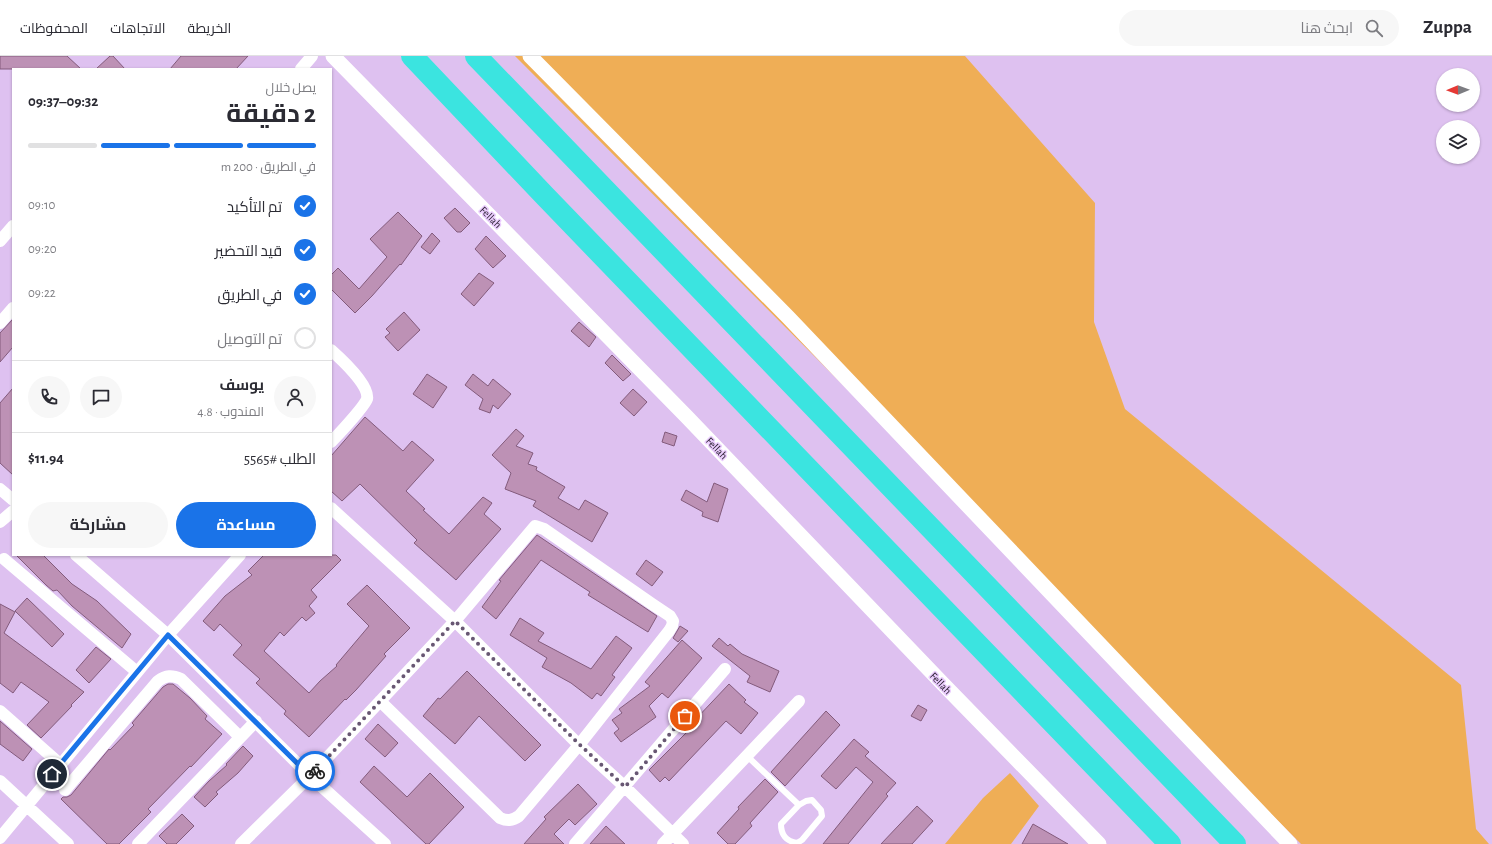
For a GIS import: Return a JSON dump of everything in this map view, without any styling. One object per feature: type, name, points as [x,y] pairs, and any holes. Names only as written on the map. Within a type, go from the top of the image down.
[{"type":"highway","points":[[412,56],[544,195],[1170,844]]},
{"type":"highway","points":[[476,56],[1234,844]]},
{"type":"street","points":[[302,68],[312,56]]},
{"type":"street","name":"Fellah","points":[[333,56],[688,417],[943,684],[1099,844]]},
{"type":"street","points":[[530,56],[788,317],[1290,844]]},
{"type":"street","points":[[0,241],[12,227]]},
{"type":"street","points":[[0,323],[12,309]]},
{"type":"street","points":[[332,351],[362,382],[366,392],[366,399],[358,411],[332,441]]},
{"type":"street","points":[[0,489],[12,499]]},
{"type":"street","points":[[332,509],[455,621],[579,744],[683,844]]},
{"type":"street","points":[[0,522],[12,512]]},
{"type":"street","points":[[241,844],[310,776],[380,701],[455,621],[510,554],[536,526],[544,528],[670,616],[673,621],[669,631],[579,744],[519,816],[514,819],[504,820],[500,818],[380,701]]},
{"type":"street","points":[[77,556],[168,635],[310,776],[385,844]]},
{"type":"street","points":[[0,838],[136,672],[236,557]]},
{"type":"street","points":[[4,559],[136,672]]},
{"type":"street","points":[[575,844],[726,669]]},
{"type":"street","points":[[65,790],[158,681],[166,676],[181,679],[240,737]]},
{"type":"street","points":[[663,844],[799,702]]},
{"type":"street","points":[[0,711],[60,764]]},
{"type":"street","points":[[138,844],[256,721]]},
{"type":"street","points":[[0,781],[68,844]]},
{"type":"lane","points":[[747,756],[799,805]]},
{"type":"lane","points":[[812,800],[821,810],[822,816],[802,840],[797,843],[790,841],[784,836],[781,830],[781,824],[799,805],[806,801],[812,800]]},
{"type":"shaded area","points":[[515,56],[965,56],[1095,203],[1094,322],[1125,409],[1461,685],[1476,829],[1489,844],[1301,844]]},
{"type":"shaded area","points":[[1010,773],[1039,806],[1011,844],[945,844],[983,798]]},
{"type":"building","points":[[0,56],[67,56],[80,68],[12,68],[0,69]]},
{"type":"building","points":[[110,56],[113,56],[124,68],[97,68]]},
{"type":"building","points":[[181,56],[248,56],[237,68],[171,68]]},
{"type":"building","points":[[455,208],[470,223],[461,232],[457,232],[444,218]]},
{"type":"building","points":[[398,212],[422,236],[401,265],[400,264],[355,313],[332,290],[332,274],[338,268],[359,289],[387,257],[370,239]]},
{"type":"building","points":[[432,233],[440,241],[430,254],[421,247]]},
{"type":"building","points":[[486,236],[506,256],[493,268],[475,249]]},
{"type":"building","points":[[479,273],[494,283],[474,306],[461,294]]},
{"type":"building","points":[[404,312],[420,330],[398,351],[385,337],[390,333],[386,329]]},
{"type":"building","points":[[12,320],[12,348],[0,362],[0,333]]},
{"type":"building","points":[[579,322],[596,337],[589,347],[571,331]]},
{"type":"building","points":[[612,355],[631,374],[623,381],[605,363]]},
{"type":"building","points":[[427,374],[447,387],[433,408],[413,394]]},
{"type":"building","points":[[473,374],[488,386],[493,379],[511,394],[498,409],[493,405],[490,413],[479,409],[483,399],[465,385]]},
{"type":"building","points":[[12,389],[12,474],[0,463],[0,403]]},
{"type":"building","points":[[633,389],[647,402],[634,416],[620,403]]},
{"type":"building","points":[[365,417],[403,451],[412,441],[434,460],[406,491],[425,509],[423,510],[449,534],[483,497],[492,503],[484,514],[501,529],[456,580],[414,543],[417,540],[360,484],[342,501],[332,492],[332,455]]},
{"type":"building","points":[[516,429],[524,436],[516,446],[533,453],[528,464],[537,467],[536,470],[565,487],[558,498],[579,510],[585,500],[608,513],[592,542],[533,506],[536,501],[505,489],[511,473],[492,455]]},
{"type":"building","points":[[665,432],[677,436],[674,446],[662,442]]},
{"type":"building","points":[[714,483],[728,489],[718,522],[702,516],[703,512],[681,500],[686,490],[707,502]]},
{"type":"building","points":[[537,535],[657,616],[648,632],[588,595],[590,592],[541,560],[496,619],[482,607],[501,581],[499,580]]},
{"type":"building","points":[[336,555],[341,560],[311,590],[317,597],[309,606],[315,613],[306,621],[302,617],[284,636],[280,632],[264,651],[309,693],[337,666],[336,665],[369,626],[347,604],[367,585],[410,628],[384,654],[386,656],[356,690],[346,700],[345,699],[309,737],[284,714],[286,711],[256,683],[260,679],[233,655],[242,645],[220,624],[214,631],[203,621],[225,596],[252,575],[248,571],[263,556]]},
{"type":"building","points":[[17,556],[44,556],[72,584],[97,601],[131,634],[122,648],[72,606],[57,590],[53,591]]},
{"type":"building","points":[[646,560],[663,572],[652,586],[636,574]]},
{"type":"building","points":[[27,598],[64,634],[52,647],[15,611]]},
{"type":"building","points":[[0,604],[15,612],[4,633],[84,692],[41,738],[27,725],[49,702],[21,682],[13,693],[0,683]]},
{"type":"building","points":[[520,618],[544,633],[538,641],[591,669],[616,636],[632,648],[612,675],[615,677],[601,696],[597,693],[592,699],[571,683],[542,667],[547,658],[510,635]]},
{"type":"building","points":[[680,626],[688,631],[678,642],[673,638]]},
{"type":"building","points":[[719,638],[728,646],[730,644],[742,654],[779,671],[770,692],[747,682],[750,676],[712,646]]},
{"type":"building","points":[[682,640],[702,658],[668,698],[662,693],[649,706],[656,717],[621,742],[614,733],[619,729],[612,720],[622,713],[619,709],[650,686],[645,682]]},
{"type":"building","points":[[96,647],[111,659],[89,683],[76,670]]},
{"type":"building","points":[[467,671],[541,745],[525,761],[479,716],[455,744],[423,716],[438,698],[440,699]]},
{"type":"building","points":[[168,684],[173,684],[190,698],[207,716],[205,719],[222,734],[148,809],[151,812],[119,844],[107,844],[61,799],[71,795],[109,749],[110,750],[134,725],[132,723],[163,687]]},
{"type":"building","points":[[729,684],[746,700],[744,702],[758,713],[741,734],[726,721],[669,781],[665,777],[660,782],[649,770],[696,723],[694,721]]},
{"type":"building","points":[[918,705],[927,710],[921,721],[911,716]]},
{"type":"building","points":[[826,711],[840,725],[785,786],[771,772]]},
{"type":"building","points":[[0,721],[32,749],[23,761],[0,744]]},
{"type":"building","points":[[378,724],[398,743],[385,757],[365,739]]},
{"type":"building","points":[[854,739],[869,752],[865,756],[896,783],[886,794],[888,796],[848,844],[823,844],[873,782],[856,767],[836,789],[821,776]]},
{"type":"building","points":[[243,746],[253,756],[238,773],[216,792],[218,794],[205,807],[194,797],[227,765],[226,764]]},
{"type":"building","points":[[374,766],[407,797],[430,773],[464,807],[429,844],[426,844],[360,782]]},
{"type":"building","points":[[765,779],[778,792],[750,823],[752,826],[735,844],[728,844],[717,833],[739,809],[738,807]]},
{"type":"building","points":[[578,784],[597,804],[575,825],[569,819],[554,834],[564,844],[524,844],[546,819],[544,817]]},
{"type":"building","points":[[917,806],[933,821],[912,844],[881,844]]},
{"type":"building","points":[[182,814],[194,826],[176,844],[167,844],[159,836]]},
{"type":"building","points":[[1033,824],[1068,844],[1022,844]]},
{"type":"building","points":[[606,826],[625,844],[590,844]]},
{"type":"way so far","points":[[315,771],[455,621],[579,744],[625,787],[685,716]]},
{"type":"route","points":[[52,774],[168,635],[310,776],[315,771]]}]
